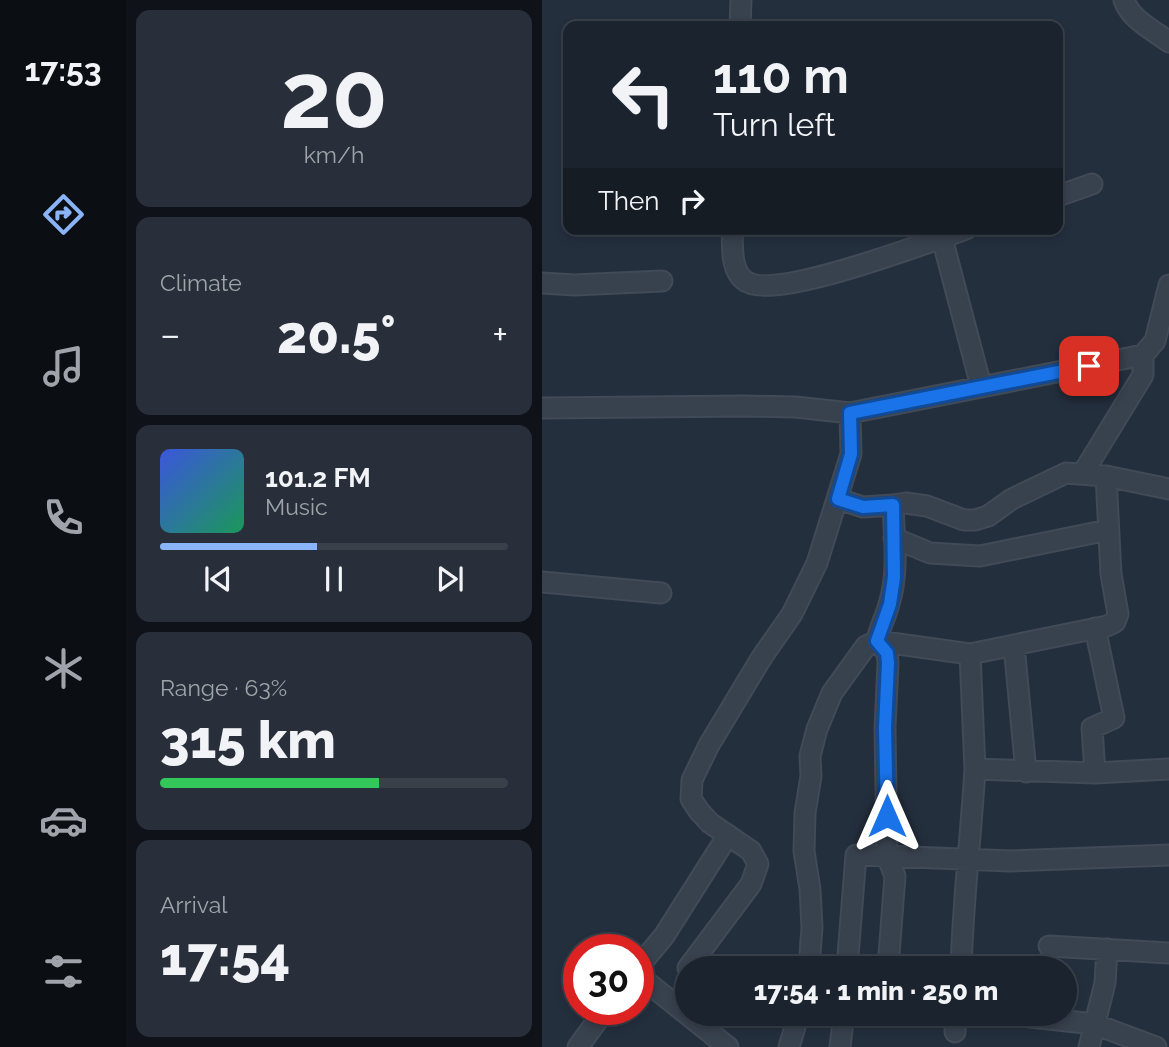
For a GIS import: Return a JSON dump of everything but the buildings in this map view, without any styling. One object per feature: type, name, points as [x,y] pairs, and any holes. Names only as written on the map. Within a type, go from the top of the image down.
[{"type":"street","points":[[740,0],[740,21]]},
{"type":"street","points":[[1124,0],[1126,8],[1134,16],[1168,42]]},
{"type":"street","points":[[1063,194],[1092,184]]},
{"type":"street","points":[[732,235],[734,263],[738,275],[746,283],[766,286],[802,282],[950,235]]},
{"type":"street","points":[[942,238],[981,386]]},
{"type":"street","points":[[542,283],[574,285],[662,281]]},
{"type":"street","points":[[542,408],[744,406],[796,407],[850,413],[1143,355],[1155,341],[1167,298]]},
{"type":"street","points":[[1083,473],[1143,375],[1143,355]]},
{"type":"street","points":[[698,956],[751,884],[758,864],[751,851],[710,823],[691,799],[692,780],[762,657],[792,614],[817,563],[851,454],[850,413]]},
{"type":"street","points":[[838,499],[863,507],[906,503],[927,506],[964,520],[975,520],[988,516],[1012,499],[1066,472],[1168,489]]},
{"type":"street","points":[[810,956],[812,927],[804,851],[805,813],[811,776],[810,756],[817,729],[832,693],[866,646],[877,641],[970,653],[1107,626],[1115,622],[1118,614],[1111,574],[1106,477]]},
{"type":"street","points":[[877,641],[890,604],[894,577],[893,505]]},
{"type":"street","points":[[894,538],[930,553],[980,556],[1108,530]]},
{"type":"street","points":[[542,582],[661,593]]},
{"type":"street","points":[[1095,628],[1114,718],[1093,728],[1095,773]]},
{"type":"street","points":[[877,641],[887,653],[888,663],[885,728],[887,856],[895,876],[889,956]]},
{"type":"street","points":[[1014,645],[1026,772]]},
{"type":"street","points":[[961,956],[975,769],[970,653]]},
{"type":"street","points":[[975,769],[1095,773],[1168,769]]},
{"type":"street","points":[[654,948],[728,835]]},
{"type":"street","points":[[848,956],[856,855],[1010,861],[1168,855]]},
{"type":"street","points":[[1050,946],[1168,953]]},
{"type":"street","points":[[1089,1047],[1105,983],[1107,949]]},
{"type":"street","points":[[667,997],[675,986]]},
{"type":"street","points":[[654,987],[728,1047]]},
{"type":"street","points":[[1077,1022],[1094,1024],[1156,1047]]},
{"type":"street","points":[[578,1047],[594,1025]]},
{"type":"street","points":[[789,1047],[795,1026]]},
{"type":"street","points":[[841,1047],[843,1026]]},
{"type":"route","points":[[887,816],[885,728],[888,663],[887,653],[877,641],[890,604],[894,577],[893,505],[863,507],[838,499],[851,454],[850,413],[1089,366]]}]
